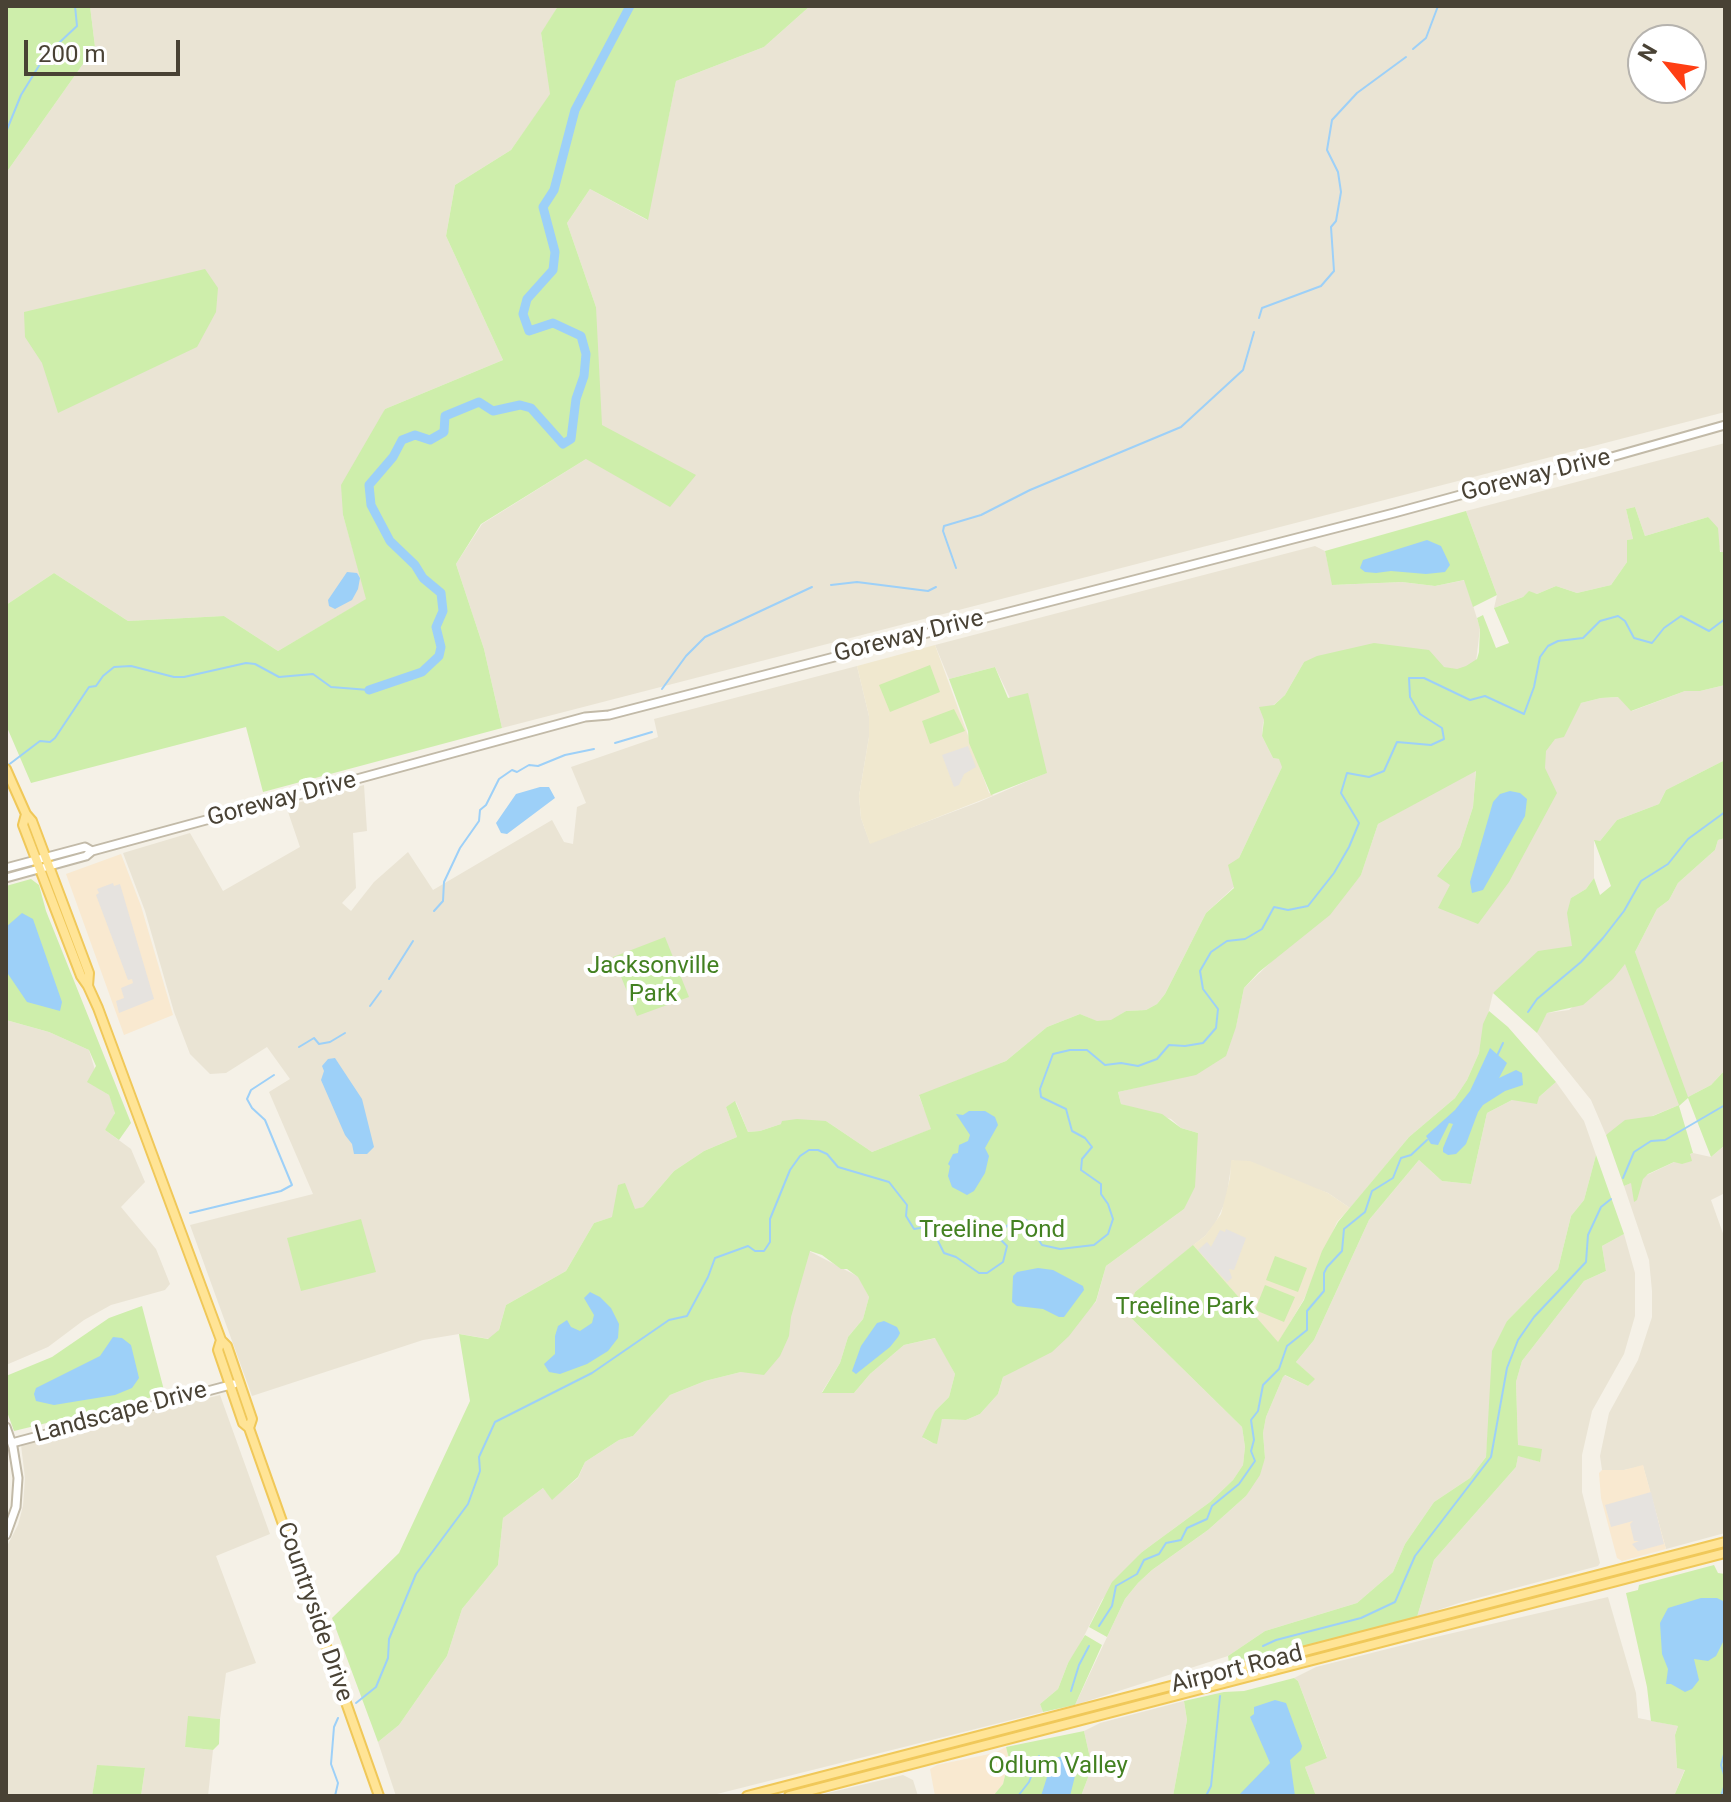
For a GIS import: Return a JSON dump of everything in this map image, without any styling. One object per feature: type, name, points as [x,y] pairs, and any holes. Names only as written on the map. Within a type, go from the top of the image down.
[{"type":"main road","name":"Countryside Drive","points":[[7,773],[26,814],[23,825],[43,863],[89,973],[88,986],[221,1340],[218,1350],[235,1384],[243,1423],[249,1428],[379,1796]]},
{"type":"main road","name":"Airport Road","points":[[747,1796],[1725,1542]]},
{"type":"main road","name":"Airport Road","points":[[789,1796],[1725,1553]]},
{"type":"street","name":"Goreway Drive","points":[[6,868],[86,856],[92,851],[585,717],[609,715],[1556,469],[1624,454],[1725,425]]},
{"type":"street","name":"Goreway Drive","points":[[6,878],[43,863]]},
{"type":"street","name":"Landscape Drive","points":[[12,1443],[235,1384]]},
{"type":"street","points":[[6,1427],[12,1443],[18,1486],[16,1507],[6,1535]]},
{"type":"shaded area","points":[[90,6],[558,6],[541,34],[551,94],[511,150],[455,185],[446,236],[503,360],[385,409],[343,515],[367,599],[278,651],[224,616],[128,621],[54,573],[6,605],[6,173],[95,47]]},
{"type":"shaded area","points":[[810,6],[1725,6],[1725,412],[502,728],[484,649],[456,564],[482,524],[586,459],[596,307],[567,223],[590,189],[647,220],[676,81],[764,47]]},
{"type":"shaded area","points":[[1725,443],[1725,552],[1721,552],[1708,517],[1645,536],[1635,507],[1626,509],[1633,539],[1627,540],[1627,562],[1611,585],[1577,593],[1556,586],[1537,594],[1529,592],[1494,608],[1497,595],[1466,511]]},
{"type":"shaded area","points":[[1315,546],[1325,551],[1333,585],[1402,582],[1435,586],[1465,580],[1480,628],[1476,662],[1464,671],[1441,667],[1304,662],[1285,695],[1269,709],[1263,723],[1262,736],[1273,758],[1281,759],[1283,765],[1239,858],[1234,887],[1206,913],[1157,1004],[1146,1010],[1126,1011],[1105,1025],[1080,1014],[1047,1027],[1006,1061],[919,1096],[932,1129],[872,1152],[826,1121],[781,1124],[748,1132],[736,1102],[726,1107],[737,1137],[704,1151],[674,1171],[643,1207],[594,1223],[566,1271],[506,1305],[496,1340],[459,1334],[423,1340],[252,1396],[190,1225],[313,1194],[269,1092],[290,1079],[267,1047],[226,1073],[210,1074],[190,1054],[174,1012],[145,911],[123,853],[190,833],[223,891],[300,847],[286,806],[364,785],[367,831],[353,833],[356,888],[342,903],[351,911],[374,882],[408,852],[433,890],[552,820],[564,842],[573,844],[577,807],[586,803],[571,767],[658,737],[654,719],[857,666],[869,716],[869,737],[859,796],[861,818],[870,843],[1046,773],[995,667],[949,679],[935,645]]},
{"type":"shaded area","points":[[935,645],[989,793],[994,795],[870,844],[861,818],[859,796],[869,737],[869,716],[857,666]]},
{"type":"shaded area","points":[[1725,685],[1725,760],[1666,790],[1659,804],[1617,820],[1600,841],[1594,841],[1594,878],[1586,889],[1571,898],[1573,948],[1493,993],[1479,1053],[1467,1080],[1455,1098],[1409,1137],[1350,1208],[1328,1193],[1232,1160],[1226,1200],[1215,1224],[1205,1236],[1135,1292],[1127,1314],[1242,1427],[1245,1447],[1243,1465],[1233,1480],[1210,1502],[1142,1552],[1102,1600],[1068,1663],[1058,1689],[1040,1704],[1043,1712],[709,1796],[396,1796],[378,1742],[399,1725],[447,1656],[462,1609],[498,1565],[503,1518],[543,1488],[552,1499],[578,1478],[585,1462],[619,1440],[633,1436],[670,1395],[705,1381],[754,1372],[809,1251],[859,1277],[869,1297],[863,1319],[848,1337],[840,1363],[822,1392],[854,1393],[870,1374],[904,1345],[936,1338],[955,1374],[949,1397],[935,1411],[923,1438],[933,1443],[942,1419],[966,1420],[980,1414],[998,1394],[1003,1377],[1017,1369],[1096,1302],[1106,1266],[1184,1209],[1198,1133],[1181,1128],[1171,1119],[1121,1104],[1118,1092],[1143,1086],[1236,1026],[1244,988],[1361,875],[1378,824],[1476,769],[1473,807],[1460,847],[1437,875],[1581,703],[1619,697],[1632,711],[1685,691]]},
{"type":"shaded area","points":[[968,746],[976,767],[964,774],[959,785],[954,787],[942,755]]},
{"type":"shaded area","points":[[1725,838],[1725,1070],[1711,1085],[1679,1105],[1606,1135],[1591,1100],[1537,1033],[1538,1028],[1547,1013],[1569,1010],[1625,963],[1635,952],[1657,909],[1669,900],[1678,883],[1715,850],[1718,840]]},
{"type":"shaded area","points":[[121,854],[141,906],[173,1015],[124,1035],[66,874]]},
{"type":"shaded area","points":[[113,883],[114,886],[120,884],[154,999],[119,1013],[116,1001],[124,998],[121,988],[133,983],[132,979],[128,980],[96,895],[99,893],[97,889]]},
{"type":"shaded area","points":[[6,1020],[49,1032],[89,1050],[101,1090],[109,1095],[115,1111],[105,1130],[131,1149],[145,1182],[121,1207],[156,1249],[170,1284],[165,1290],[111,1305],[84,1320],[48,1347],[6,1365]]},
{"type":"shaded area","points":[[1556,1082],[1584,1121],[1596,1155],[1584,1200],[1571,1216],[1558,1269],[1507,1321],[1490,1407],[1486,1457],[1470,1478],[1434,1502],[1405,1544],[1393,1572],[1357,1603],[1265,1631],[1228,1656],[1075,1705],[1125,1599],[1138,1583],[1208,1530],[1246,1496],[1265,1458],[1263,1433],[1266,1417],[1283,1377],[1308,1386],[1314,1379],[1296,1362],[1314,1340],[1369,1220],[1419,1160],[1442,1181],[1471,1184],[1487,1113],[1512,1100],[1539,1097]]},
{"type":"shaded area","points":[[1725,1145],[1725,1199],[1723,1194],[1711,1200],[1725,1239],[1725,1533],[1666,1549],[1643,1466],[1602,1470],[1600,1456],[1609,1413],[1638,1360],[1652,1317],[1649,1260],[1624,1186],[1693,1153],[1711,1157]]},
{"type":"shaded area","points":[[1231,1160],[1250,1161],[1328,1193],[1350,1208],[1337,1222],[1304,1299],[1278,1343],[1193,1245],[1205,1236],[1221,1214]]},
{"type":"shaded area","points":[[1226,1229],[1246,1238],[1234,1270],[1229,1269],[1232,1278],[1227,1282],[1198,1250],[1207,1242],[1211,1247],[1220,1230],[1225,1232]]},
{"type":"shaded area","points":[[1624,1234],[1635,1273],[1635,1316],[1624,1354],[1592,1411],[1582,1455],[1582,1492],[1600,1563],[1417,1617],[1434,1560],[1516,1467],[1518,1455],[1540,1462],[1518,1446],[1516,1382],[1522,1361],[1584,1281],[1606,1271],[1602,1246]]},
{"type":"shaded area","points":[[220,1395],[270,1534],[216,1556],[256,1663],[226,1673],[220,1719],[189,1717],[185,1747],[213,1750],[208,1796],[141,1796],[145,1768],[97,1766],[92,1796],[6,1796],[6,1548],[18,1525],[23,1506],[25,1478],[21,1445]]},
{"type":"shaded area","points":[[1643,1465],[1666,1549],[1622,1561],[1617,1558],[1601,1498],[1599,1473],[1602,1470],[1624,1470]]},
{"type":"shaded area","points":[[1651,1492],[1664,1544],[1638,1551],[1632,1544],[1639,1541],[1634,1541],[1630,1524],[1633,1521],[1611,1527],[1605,1505]]},
{"type":"shaded area","points":[[1608,1597],[1636,1693],[1638,1718],[1678,1726],[1675,1735],[1677,1768],[1685,1769],[1674,1796],[1316,1796],[1305,1767],[1327,1757],[1298,1681],[1294,1678],[1316,1667]]},
{"type":"shaded area","points":[[1184,1701],[1187,1720],[1173,1796],[1081,1796],[1092,1767],[1084,1731],[1100,1723]]},
{"type":"shaded area","points":[[1006,1747],[1009,1759],[1003,1784],[993,1796],[935,1796],[930,1769],[994,1753]]},
{"type":"shaded area","points":[[903,1775],[913,1780],[918,1796],[815,1796]]},
{"type":"green space","points":[[6,6],[90,6],[95,47],[6,173]]},
{"type":"green space","points":[[558,6],[810,6],[764,47],[676,81],[648,220],[590,189],[567,223],[596,307],[602,425],[696,475],[670,507],[586,459],[481,524],[456,564],[484,649],[502,728],[263,792],[246,727],[31,783],[6,725],[6,605],[54,573],[128,621],[224,616],[278,651],[366,599],[343,515],[341,485],[385,409],[503,360],[446,236],[455,185],[511,150],[550,94],[541,33]]},
{"type":"green space","points":[[205,269],[218,288],[216,312],[197,347],[58,413],[42,363],[25,337],[24,312]]},
{"type":"green space","name":"Treeline Pond","points":[[1635,507],[1645,536],[1708,517],[1718,528],[1720,552],[1725,552],[1725,685],[1685,691],[1631,711],[1618,697],[1581,703],[1564,737],[1555,739],[1546,751],[1545,768],[1557,793],[1509,882],[1478,924],[1438,908],[1450,885],[1437,876],[1460,847],[1473,807],[1476,771],[1378,824],[1361,875],[1330,915],[1259,972],[1244,988],[1226,1056],[1196,1075],[1118,1092],[1121,1104],[1162,1114],[1181,1128],[1198,1133],[1195,1187],[1184,1209],[1106,1266],[1096,1301],[1069,1336],[1052,1352],[1003,1377],[998,1394],[980,1414],[966,1420],[942,1419],[937,1444],[933,1443],[922,1437],[935,1411],[949,1397],[955,1374],[935,1338],[904,1345],[870,1374],[854,1393],[822,1393],[840,1363],[848,1337],[863,1319],[869,1297],[858,1277],[810,1251],[791,1317],[789,1336],[780,1356],[764,1375],[741,1372],[705,1381],[670,1395],[633,1436],[619,1440],[585,1462],[578,1477],[552,1500],[543,1488],[503,1518],[498,1565],[462,1609],[447,1656],[399,1725],[378,1742],[332,1618],[399,1553],[470,1401],[459,1334],[488,1339],[499,1330],[506,1305],[566,1271],[594,1223],[612,1217],[618,1185],[625,1183],[635,1209],[643,1207],[674,1171],[704,1151],[737,1137],[726,1107],[735,1101],[748,1132],[760,1131],[782,1121],[826,1121],[872,1152],[931,1129],[919,1095],[1006,1061],[1047,1027],[1080,1014],[1097,1021],[1111,1020],[1126,1011],[1146,1010],[1157,1004],[1206,913],[1234,888],[1228,865],[1239,858],[1282,767],[1279,759],[1273,758],[1262,736],[1264,720],[1259,707],[1274,705],[1285,695],[1304,662],[1374,643],[1429,650],[1444,667],[1457,669],[1466,666],[1477,659],[1479,652],[1477,618],[1483,615],[1496,648],[1509,643],[1494,608],[1523,597],[1529,591],[1537,594],[1556,586],[1577,593],[1611,585],[1627,562],[1627,540],[1633,539],[1626,509]]},
{"type":"green space","points":[[1466,511],[1497,595],[1473,607],[1464,580],[1435,586],[1402,582],[1332,585],[1325,551]]},
{"type":"green space","points":[[930,665],[940,692],[890,712],[879,685]]},
{"type":"green space","points":[[995,667],[1008,698],[1028,693],[1047,773],[991,795],[969,743],[968,731],[949,679]]},
{"type":"green space","points":[[954,709],[965,731],[930,744],[922,721]]},
{"type":"green space","points":[[1725,760],[1725,838],[1718,840],[1715,850],[1678,883],[1669,900],[1657,909],[1635,952],[1688,1097],[1711,1085],[1725,1070],[1725,1145],[1711,1157],[1688,1098],[1679,1106],[1693,1153],[1690,1154],[1692,1161],[1682,1164],[1674,1162],[1648,1174],[1634,1202],[1631,1183],[1624,1186],[1606,1135],[1625,1120],[1653,1116],[1679,1105],[1625,964],[1583,1005],[1547,1013],[1537,1033],[1493,993],[1538,951],[1572,946],[1567,913],[1571,898],[1586,889],[1594,878],[1600,895],[1611,886],[1594,840],[1600,841],[1617,820],[1659,804],[1666,790]]},
{"type":"green space","points":[[31,879],[39,885],[46,911],[131,1123],[119,1140],[105,1130],[115,1113],[109,1095],[87,1082],[96,1066],[89,1050],[49,1032],[6,1020],[6,886]]},
{"type":"green space","name":"Jacksonville Park","points":[[665,937],[689,997],[637,1016],[613,957]]},
{"type":"green space","name":"Treeline Park","points":[[1489,1011],[1508,1027],[1556,1082],[1539,1097],[1537,1104],[1512,1100],[1487,1113],[1471,1184],[1442,1181],[1419,1160],[1369,1220],[1314,1340],[1296,1362],[1315,1379],[1308,1386],[1285,1375],[1283,1377],[1266,1417],[1263,1433],[1265,1458],[1260,1475],[1246,1496],[1208,1530],[1138,1583],[1125,1599],[1107,1637],[1089,1627],[1112,1582],[1142,1552],[1210,1502],[1233,1480],[1243,1465],[1245,1447],[1242,1427],[1127,1314],[1135,1292],[1193,1245],[1278,1342],[1304,1300],[1322,1251],[1338,1222],[1409,1137],[1455,1098],[1467,1080],[1479,1053],[1483,1024]]},
{"type":"green space","points":[[1596,1155],[1624,1234],[1602,1246],[1606,1271],[1584,1281],[1522,1361],[1516,1382],[1518,1445],[1542,1449],[1540,1462],[1518,1456],[1516,1467],[1434,1560],[1417,1617],[1229,1663],[1228,1656],[1265,1631],[1357,1603],[1393,1572],[1405,1544],[1434,1502],[1470,1478],[1486,1457],[1492,1351],[1507,1321],[1558,1269],[1571,1216],[1584,1200]]},
{"type":"green space","points":[[361,1219],[376,1272],[301,1291],[287,1238]]},
{"type":"green space","points":[[1275,1256],[1307,1268],[1298,1292],[1266,1280]]},
{"type":"green space","points":[[1265,1285],[1295,1297],[1284,1322],[1255,1310]]},
{"type":"green space","points":[[142,1306],[165,1394],[14,1431],[6,1409],[6,1376],[52,1357],[109,1318]]},
{"type":"green space","points":[[1714,1565],[1718,1573],[1725,1574],[1725,1796],[1674,1796],[1685,1770],[1677,1768],[1675,1735],[1678,1726],[1651,1721],[1647,1687],[1626,1593],[1638,1590],[1639,1585]]},
{"type":"green space","points":[[1085,1635],[1102,1645],[1075,1705],[1043,1712],[1040,1704],[1058,1689],[1068,1663]]},
{"type":"green space","points":[[1294,1678],[1298,1681],[1327,1758],[1305,1767],[1316,1796],[1173,1796],[1187,1720],[1184,1701],[1244,1691]]},
{"type":"green space","points":[[188,1716],[220,1719],[219,1744],[213,1750],[185,1747]]},
{"type":"green space","name":"Odlum Valley","points":[[1084,1731],[1092,1767],[1081,1796],[993,1796],[1003,1784],[1009,1759],[1006,1747]]},
{"type":"green space","points":[[97,1765],[145,1768],[141,1796],[92,1796]]},
{"type":"water","points":[[1427,540],[1441,546],[1450,565],[1445,572],[1376,573],[1360,568],[1363,560]]},
{"type":"water","points":[[347,572],[357,573],[360,578],[358,589],[352,600],[335,609],[329,606],[328,600]]},
{"type":"water","points":[[549,787],[555,798],[507,834],[501,833],[496,823],[516,794]]},
{"type":"water","points":[[1510,791],[1520,793],[1527,799],[1525,816],[1483,890],[1472,893],[1470,882],[1493,802],[1500,794]]},
{"type":"water","points":[[22,913],[33,919],[62,1002],[60,1011],[27,1002],[6,971],[6,927]]},
{"type":"water","points":[[1490,1048],[1507,1063],[1499,1078],[1516,1070],[1522,1073],[1523,1085],[1505,1091],[1483,1105],[1466,1144],[1456,1154],[1448,1155],[1443,1148],[1453,1124],[1449,1123],[1438,1145],[1431,1144],[1426,1136],[1455,1110],[1470,1091]]},
{"type":"water","points":[[335,1058],[362,1099],[374,1147],[367,1154],[354,1154],[321,1080],[322,1066],[328,1059]]},
{"type":"water","points":[[969,1111],[985,1111],[995,1117],[998,1125],[985,1148],[989,1156],[985,1173],[974,1191],[967,1195],[952,1187],[948,1164],[953,1154],[958,1153],[959,1145],[968,1141],[970,1135],[956,1114],[963,1115]]},
{"type":"water","points":[[1038,1268],[1053,1270],[1083,1286],[1084,1290],[1064,1317],[1043,1309],[1017,1306],[1012,1302],[1013,1276],[1017,1272]]},
{"type":"water","points":[[590,1292],[611,1308],[619,1324],[618,1338],[608,1351],[587,1364],[560,1374],[549,1372],[544,1364],[555,1354],[558,1326],[567,1320],[571,1327],[580,1331],[592,1323],[594,1315],[584,1298]]},
{"type":"water","points":[[884,1321],[897,1327],[898,1337],[856,1374],[852,1371],[861,1346],[877,1323]]},
{"type":"water","points":[[113,1337],[122,1338],[131,1345],[139,1378],[132,1388],[115,1395],[54,1405],[36,1401],[36,1388],[100,1356]]},
{"type":"water","points":[[1701,1598],[1717,1598],[1725,1602],[1725,1638],[1716,1656],[1708,1661],[1694,1659],[1699,1680],[1685,1692],[1666,1684],[1668,1669],[1662,1654],[1660,1623],[1668,1608]]},
{"type":"water","points":[[1275,1700],[1286,1703],[1302,1746],[1290,1760],[1295,1796],[1238,1796],[1270,1763],[1250,1717],[1254,1714],[1254,1707]]},
{"type":"water","points":[[1070,1755],[1078,1764],[1070,1796],[1041,1796],[1053,1758]]},
{"type":"waterway","points":[[6,132],[21,95],[45,56],[77,26],[75,6]]},
{"type":"waterway","points":[[369,690],[422,672],[439,656],[441,647],[436,627],[443,611],[441,593],[390,541],[371,505],[369,485],[393,457],[402,440],[415,435],[430,440],[444,432],[445,416],[479,402],[493,411],[520,405],[531,408],[563,444],[571,439],[576,399],[584,376],[586,354],[581,336],[553,323],[529,331],[523,314],[527,299],[553,270],[555,252],[543,207],[554,190],[575,110],[630,6]]},
{"type":"waterway","points":[[1413,49],[1426,38],[1438,6]]},
{"type":"waterway","points":[[1259,318],[1262,308],[1321,286],[1334,271],[1331,227],[1336,221],[1341,192],[1338,172],[1327,150],[1332,120],[1357,93],[1406,57]]},
{"type":"waterway","points":[[956,568],[944,526],[981,515],[1030,490],[1181,427],[1243,370],[1254,332]]},
{"type":"waterway","points":[[831,585],[857,582],[928,591],[936,587]]},
{"type":"waterway","points":[[662,689],[686,656],[705,637],[812,587]]},
{"type":"waterway","points":[[356,1703],[376,1687],[388,1658],[389,1639],[416,1574],[468,1504],[480,1471],[479,1457],[495,1422],[592,1373],[669,1320],[687,1316],[715,1258],[748,1246],[755,1251],[764,1251],[770,1242],[770,1219],[790,1170],[800,1156],[809,1150],[818,1150],[827,1154],[838,1167],[889,1182],[907,1205],[906,1216],[914,1229],[939,1225],[938,1241],[944,1253],[956,1257],[979,1273],[987,1273],[1003,1262],[1007,1246],[997,1236],[1015,1218],[1026,1220],[1042,1245],[1060,1249],[1094,1245],[1108,1234],[1113,1219],[1101,1194],[1101,1184],[1081,1170],[1082,1159],[1092,1147],[1085,1138],[1072,1131],[1066,1109],[1041,1097],[1040,1089],[1053,1054],[1087,1050],[1105,1065],[1121,1063],[1138,1066],[1157,1059],[1169,1045],[1203,1043],[1216,1028],[1218,1009],[1203,989],[1200,971],[1211,952],[1227,941],[1245,939],[1262,929],[1274,907],[1288,910],[1308,906],[1334,873],[1349,847],[1359,823],[1341,793],[1347,773],[1369,777],[1384,771],[1397,742],[1431,745],[1444,739],[1442,728],[1420,714],[1410,697],[1409,678],[1424,678],[1470,700],[1485,696],[1524,714],[1540,657],[1548,646],[1558,641],[1583,638],[1600,621],[1618,616],[1625,621],[1634,638],[1652,643],[1664,628],[1681,616],[1709,631],[1725,619]]},
{"type":"waterway","points":[[7,766],[40,741],[50,742],[55,738],[89,687],[96,686],[114,667],[131,666],[184,677],[246,663],[255,664],[279,677],[313,674],[331,687],[369,690]]},
{"type":"waterway","points":[[615,743],[652,732]]},
{"type":"waterway","points":[[434,911],[443,901],[444,882],[460,848],[479,821],[480,810],[486,805],[499,779],[512,770],[517,772],[529,765],[538,766],[565,755],[594,749]]},
{"type":"waterway","points":[[1528,1012],[1537,999],[1581,962],[1603,938],[1624,911],[1641,881],[1668,864],[1688,839],[1725,812]]},
{"type":"waterway","points":[[389,979],[413,941]]},
{"type":"waterway","points":[[370,1006],[381,991]]},
{"type":"waterway","points":[[299,1047],[314,1038],[319,1044],[330,1042],[345,1033]]},
{"type":"waterway","points":[[1497,1056],[1503,1043]]},
{"type":"waterway","points":[[190,1213],[281,1191],[292,1185],[265,1120],[247,1099],[251,1090],[274,1075]]},
{"type":"waterway","points":[[1623,1178],[1634,1152],[1651,1141],[1665,1140],[1725,1105]]},
{"type":"waterway","points":[[1099,1626],[1112,1606],[1116,1586],[1137,1574],[1144,1560],[1159,1554],[1166,1543],[1181,1540],[1187,1528],[1207,1519],[1212,1506],[1239,1484],[1255,1461],[1251,1451],[1254,1440],[1251,1420],[1258,1411],[1263,1385],[1279,1369],[1287,1346],[1307,1330],[1307,1311],[1324,1291],[1324,1273],[1342,1251],[1344,1229],[1365,1212],[1372,1191],[1393,1178],[1401,1158],[1411,1155],[1427,1140]]},
{"type":"waterway","points":[[1263,1646],[1361,1618],[1395,1602],[1415,1556],[1491,1457],[1507,1368],[1518,1340],[1534,1317],[1586,1262],[1588,1235],[1601,1207],[1611,1199]]},
{"type":"waterway","points":[[1071,1691],[1089,1646]]},
{"type":"waterway","points":[[1206,1796],[1211,1786],[1220,1696]]},
{"type":"waterway","points":[[335,1796],[338,1783],[331,1764],[334,1727],[338,1718]]},
{"type":"waterway","points":[[1725,1751],[1721,1765],[1725,1778]]},
{"type":"waterway","points":[[1018,1796],[1029,1782],[1039,1756]]},
{"type":"waterway","points":[[1721,1796],[1725,1784]]}]
